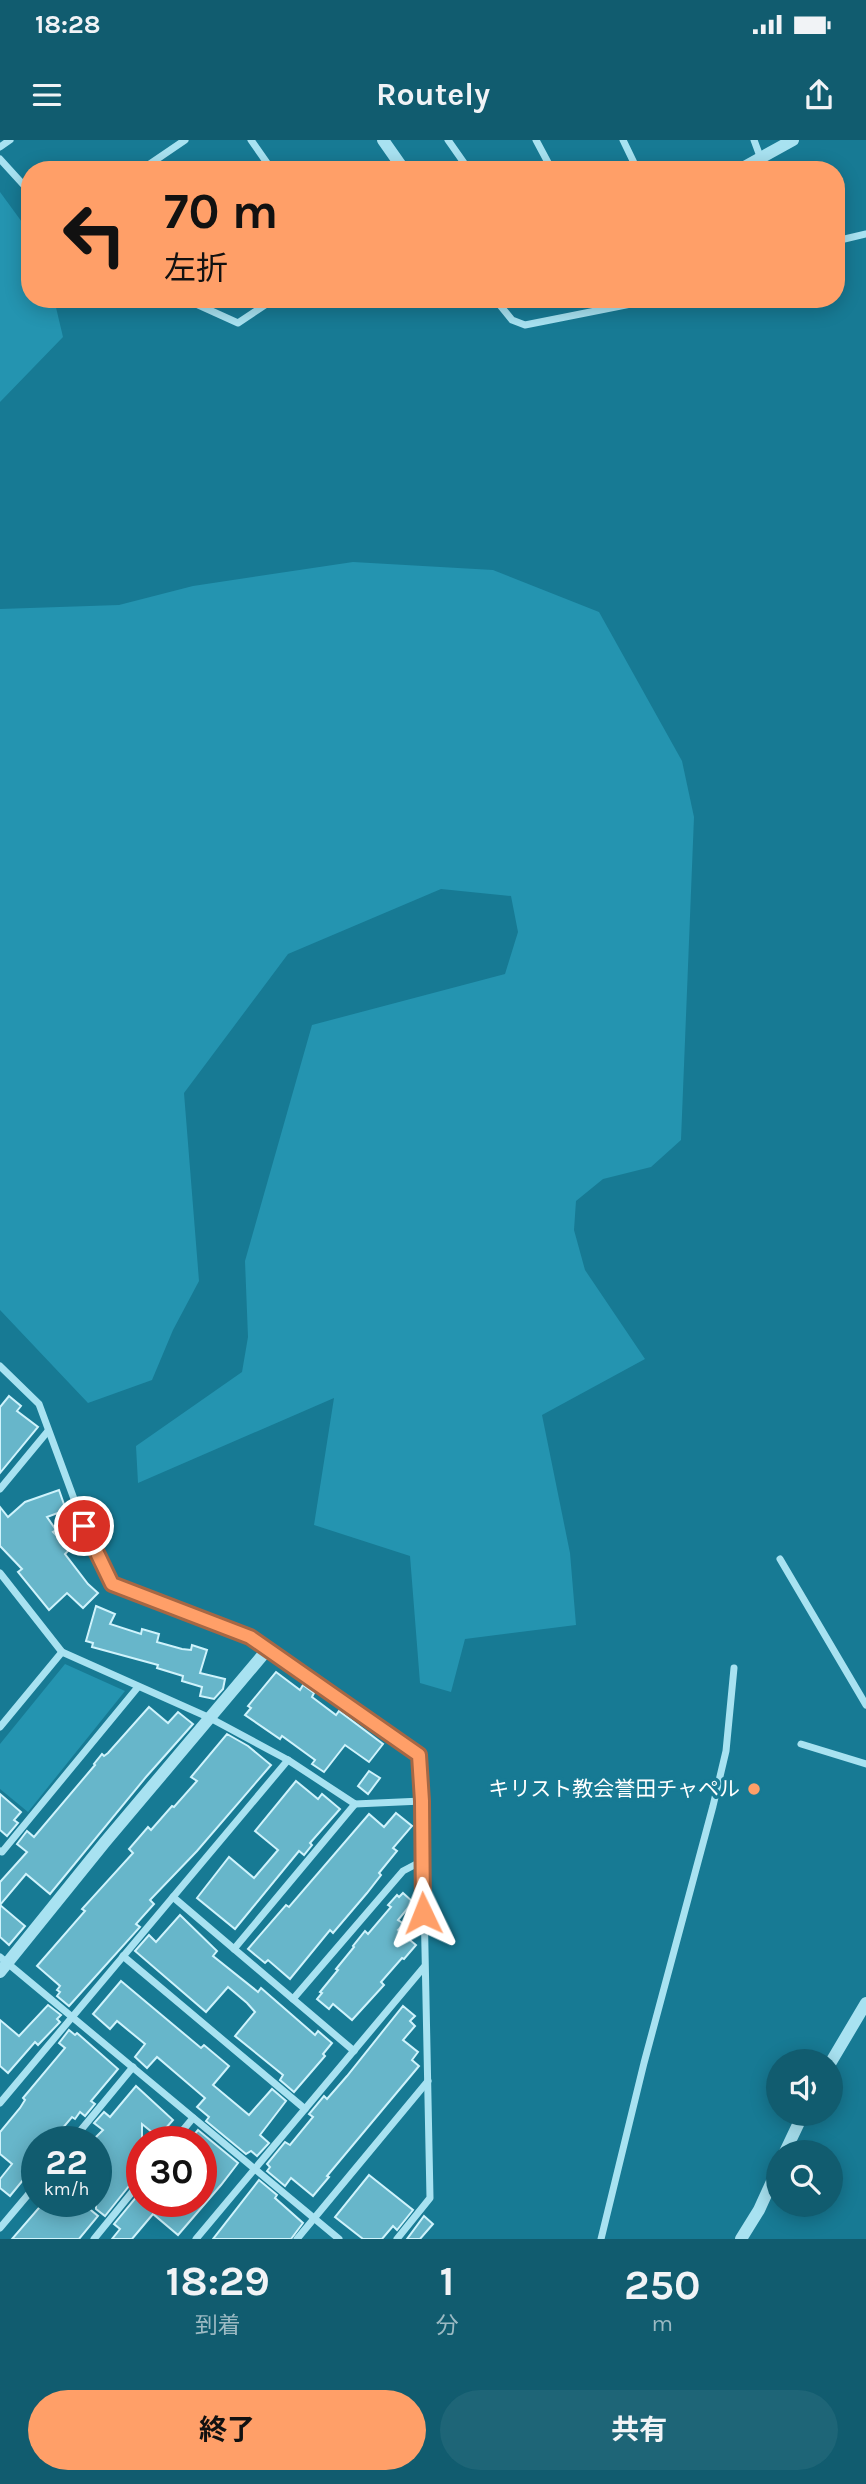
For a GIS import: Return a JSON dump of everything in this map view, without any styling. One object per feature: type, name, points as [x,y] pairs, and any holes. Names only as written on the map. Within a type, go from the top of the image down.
[{"type":"street","points":[[0,147],[10,140]]},
{"type":"street","points":[[154,161],[185,140]]},
{"type":"street","points":[[251,140],[266,161]]},
{"type":"street","points":[[383,140],[398,161]]},
{"type":"street","points":[[448,140],[463,161]]},
{"type":"street","points":[[536,140],[547,161]]},
{"type":"street","points":[[624,140],[633,161]]},
{"type":"street","points":[[754,140],[761,159]]},
{"type":"street","points":[[757,161],[793,140]]},
{"type":"street","points":[[0,159],[21,181]]},
{"type":"street","points":[[845,239],[866,234]]},
{"type":"street","points":[[205,308],[238,323],[260,308]]},
{"type":"street","points":[[502,308],[512,320],[525,326],[612,308]]},
{"type":"street","points":[[0,1367],[39,1404],[84,1526],[112,1584],[250,1637],[419,1755],[430,2198],[397,2239]]},
{"type":"street","points":[[0,1489],[48,1431]]},
{"type":"street","points":[[780,1559],[866,1705]]},
{"type":"street","points":[[0,1573],[62,1652],[210,1718],[288,1760],[355,1804],[422,1801]]},
{"type":"street","points":[[267,1650],[3,1964],[72,2017],[340,2239]]},
{"type":"street","points":[[0,1727],[62,1652]]},
{"type":"street","points":[[601,2239],[643,2063],[716,1795],[726,1751],[734,1668]]},
{"type":"street","points":[[0,1851],[2,1852],[138,1687]]},
{"type":"street","points":[[802,1744],[866,1763]]},
{"type":"street","points":[[0,2103],[288,1760]]},
{"type":"street","points":[[234,1949],[355,1804]]},
{"type":"street","points":[[293,1999],[403,1871],[422,1861]]},
{"type":"street","points":[[173,1897],[354,2051]]},
{"type":"street","points":[[124,1956],[305,2109]]},
{"type":"street","points":[[196,2239],[425,1966]]},
{"type":"street","points":[[839,2049],[866,2003]]},
{"type":"street","points":[[84,2126],[133,2067]]},
{"type":"street","points":[[297,2239],[428,2080]]},
{"type":"street","points":[[186,2126],[193,2118]]},
{"type":"street","points":[[741,2239],[766,2195]]},
{"type":"street","points":[[94,2239],[126,2200]]},
{"type":"street","points":[[0,2228],[21,2202]]},
{"type":"shaded area","points":[[0,192],[21,221],[21,308],[56,308],[63,337],[0,402]]},
{"type":"shaded area","points":[[353,562],[493,570],[599,612],[682,761],[694,817],[681,1140],[651,1167],[603,1179],[576,1201],[574,1230],[585,1270],[645,1359],[542,1415],[570,1553],[576,1625],[465,1639],[451,1692],[420,1683],[410,1556],[314,1525],[334,1398],[138,1483],[136,1446],[242,1372],[248,1337],[245,1261],[312,1025],[505,974],[518,932],[511,896],[441,889],[288,954],[184,1093],[199,1281],[173,1330],[152,1380],[88,1403],[0,1310],[0,609],[119,605],[193,586]]},
{"type":"shaded area","points":[[65,1664],[125,1691],[28,1812],[0,1789],[0,1744]]},
{"type":"building","points":[[9,1396],[21,1406],[17,1411],[38,1427],[0,1473],[0,1407]]},
{"type":"building","points":[[59,1490],[66,1510],[47,1517],[56,1530],[53,1532],[70,1549],[65,1554],[98,1593],[83,1608],[67,1593],[49,1610],[18,1572],[22,1569],[0,1546],[0,1507],[8,1517],[25,1502]]},
{"type":"building","points":[[96,1606],[115,1614],[110,1624],[141,1634],[142,1629],[159,1634],[157,1642],[182,1649],[191,1650],[192,1645],[207,1650],[200,1673],[225,1679],[223,1689],[214,1699],[200,1696],[202,1687],[182,1681],[183,1676],[157,1668],[158,1665],[92,1647],[93,1643],[86,1641]]},
{"type":"building","points":[[276,1672],[300,1690],[303,1685],[314,1693],[312,1697],[336,1715],[339,1711],[383,1744],[369,1762],[345,1745],[324,1772],[312,1764],[315,1760],[282,1736],[280,1739],[245,1715],[251,1708],[248,1706]]},
{"type":"building","points":[[149,1707],[168,1723],[178,1712],[193,1724],[50,1894],[26,1874],[0,1905],[0,1882],[27,1852],[17,1844],[27,1831],[34,1837],[102,1754],[104,1756],[108,1753]]},
{"type":"building","points":[[227,1734],[248,1746],[271,1765],[197,1851],[150,1900],[154,1904],[136,1924],[140,1927],[69,2006],[57,1996],[60,1986],[37,1966],[85,1911],[82,1909],[133,1853],[129,1849],[148,1827],[151,1830],[197,1781],[191,1777]]},
{"type":"building","points":[[369,1771],[380,1778],[368,1794],[358,1786]]},
{"type":"building","points":[[296,1781],[318,1799],[322,1794],[340,1809],[310,1843],[312,1845],[304,1855],[299,1851],[235,1929],[197,1898],[229,1857],[254,1878],[278,1850],[255,1831]]},
{"type":"building","points":[[0,1794],[21,1812],[14,1820],[18,1823],[7,1836],[0,1830]]},
{"type":"building","points":[[396,1813],[412,1826],[393,1848],[397,1851],[367,1893],[333,1933],[330,1930],[290,1979],[268,1960],[265,1963],[248,1949],[286,1905],[289,1907],[369,1814],[384,1827]]},
{"type":"building","points":[[403,1893],[413,1902],[398,1920],[404,1924],[398,1930],[416,1945],[381,1982],[384,1985],[352,2020],[333,2004],[329,2009],[317,1999],[322,1993],[320,1992],[365,1931],[368,1934],[391,1907],[388,1905],[397,1895],[399,1897]]},
{"type":"building","points":[[0,1905],[25,1926],[9,1945],[0,1937]]},
{"type":"building","points":[[180,1915],[217,1951],[213,1956],[258,1992],[261,1988],[315,2035],[318,2031],[332,2043],[323,2054],[325,2056],[294,2092],[280,2080],[283,2075],[235,2036],[255,2012],[247,2003],[228,1987],[206,2012],[135,1951],[149,1935],[156,1942]]},
{"type":"building","points":[[121,1981],[201,2048],[204,2045],[229,2066],[213,2085],[249,2115],[272,2089],[286,2101],[260,2135],[269,2143],[257,2156],[251,2151],[246,2154],[217,2130],[217,2126],[206,2121],[209,2117],[197,2107],[205,2098],[157,2057],[147,2068],[135,2057],[145,2044],[117,2021],[110,2029],[93,2014]]},
{"type":"building","points":[[48,2005],[61,2015],[57,2019],[60,2022],[38,2045],[35,2042],[8,2073],[0,2066],[0,2020],[19,2036]]},
{"type":"building","points":[[403,2006],[415,2016],[410,2021],[415,2026],[403,2040],[418,2052],[412,2060],[419,2066],[313,2196],[291,2178],[285,2186],[267,2171],[270,2167],[267,2164],[285,2142],[290,2145],[313,2117],[309,2114],[324,2096],[327,2099]]},
{"type":"building","points":[[69,2030],[75,2035],[77,2033],[118,2069],[91,2101],[95,2104],[85,2116],[80,2112],[64,2126],[21,2126],[21,2183],[10,2196],[0,2188],[0,2179],[12,2164],[0,2154],[0,2132],[20,2108],[25,2100],[23,2098],[65,2048],[59,2043]]},
{"type":"building","points":[[136,2086],[173,2120],[168,2126],[126,2126],[126,2190],[112,2207],[112,2126],[98,2126],[94,2123],[104,2112],[110,2117]]},
{"type":"building","points":[[217,2146],[238,2163],[217,2190]]},
{"type":"building","points":[[369,2175],[413,2210],[397,2230],[393,2226],[382,2239],[363,2239],[335,2217]]},
{"type":"building","points":[[259,2180],[303,2223],[291,2239],[213,2239]]},
{"type":"building","points":[[126,2209],[126,2217],[150,2217],[132,2239],[112,2239],[120,2229],[114,2224]]},
{"type":"building","points":[[424,2216],[433,2224],[420,2239],[407,2239]]},
{"type":"building","points":[[31,2217],[97,2217],[79,2239],[12,2239]]},
{"type":"building","points":[[157,2217],[193,2217],[178,2235]]},
{"type":"place","name":"キリスト教会誉田チャペル","points":[[754,1789]]},
{"type":"route","points":[[84,1526],[112,1584],[250,1637],[419,1755],[423,1913]]}]
